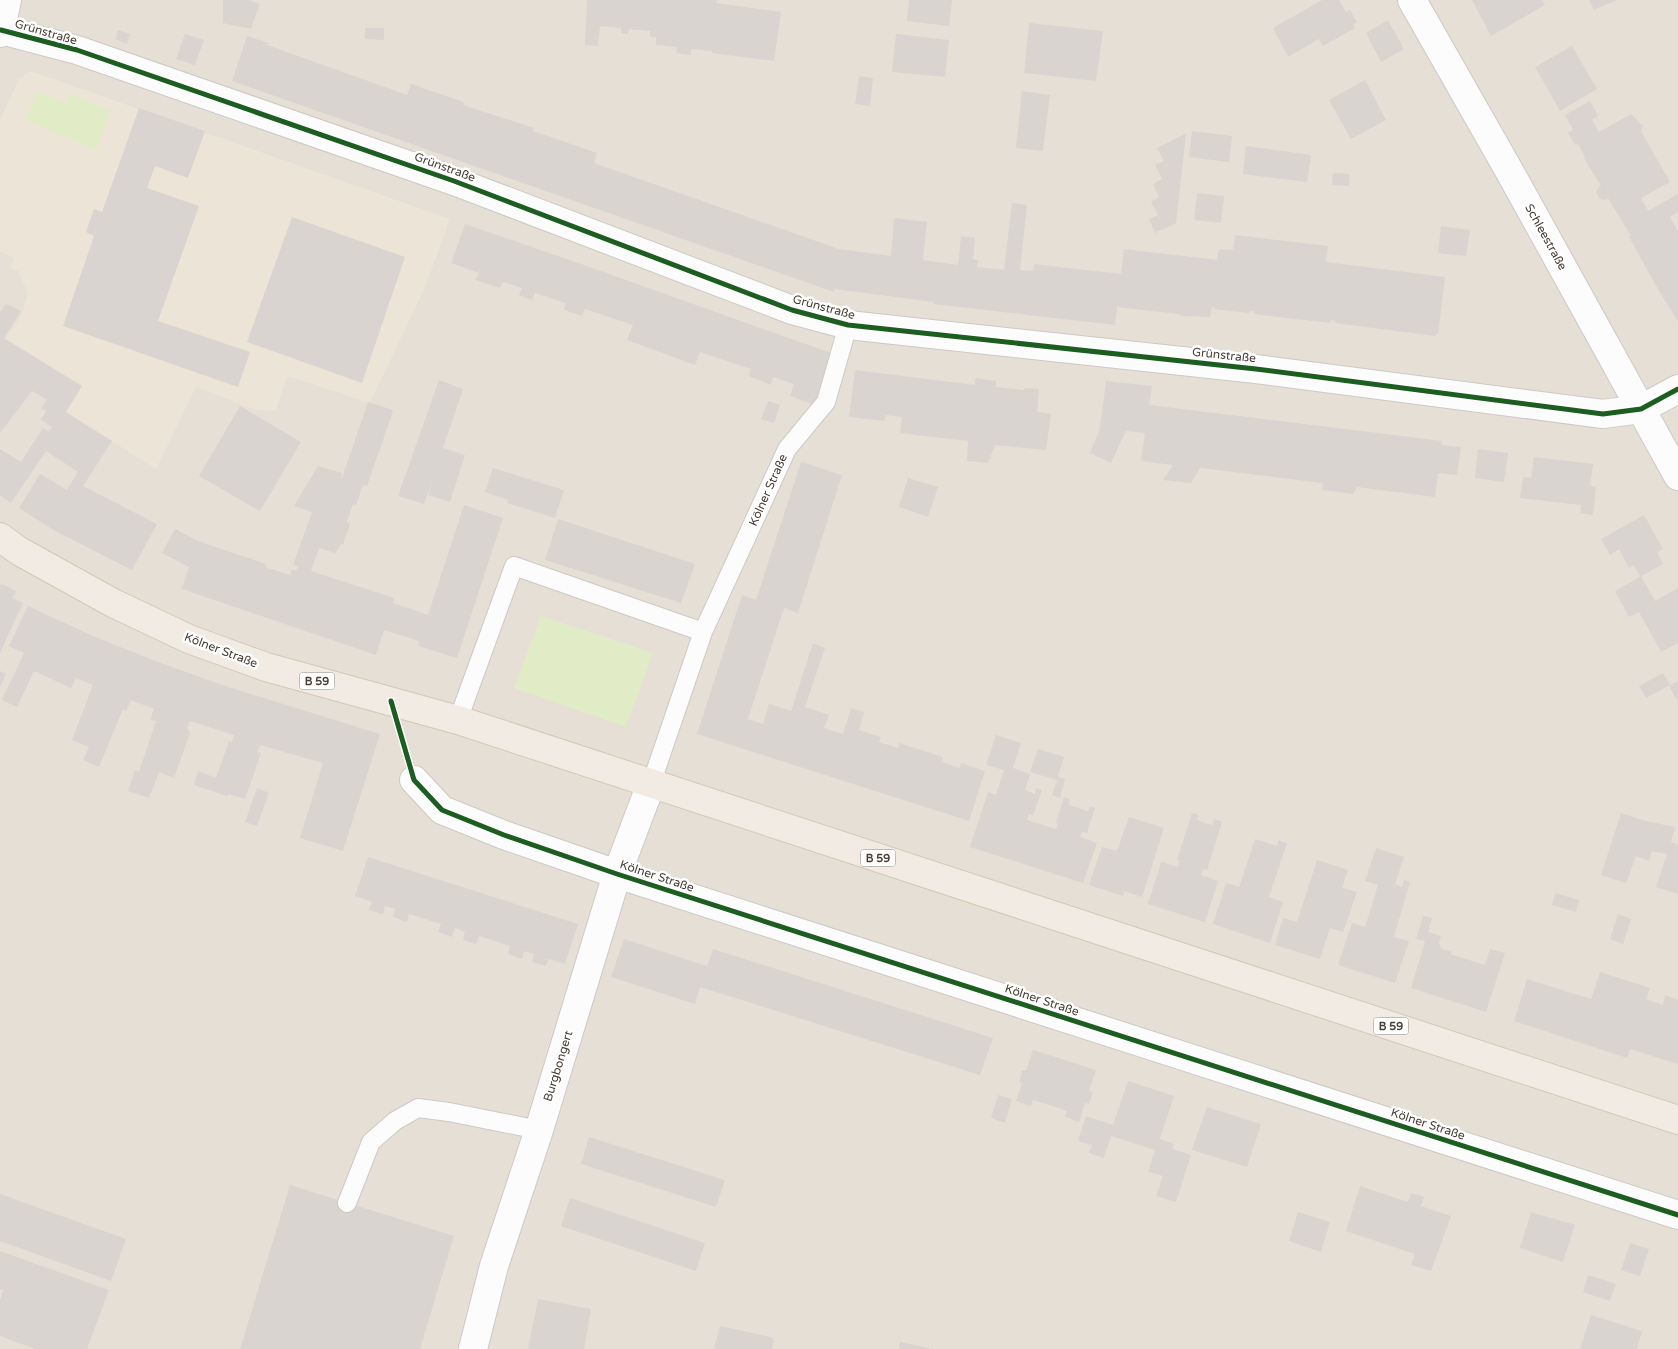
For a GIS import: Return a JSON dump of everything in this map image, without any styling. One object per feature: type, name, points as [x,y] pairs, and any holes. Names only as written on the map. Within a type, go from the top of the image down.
[{"type":"main road","name":"Kölner Straße","points":[[0,537],[19,551],[113,603],[189,639],[266,667],[458,720],[1678,1120]]},
{"type":"street","points":[[1,31],[8,0]]},
{"type":"street","name":"Schleestraße","points":[[1412,0],[1511,174],[1678,476]]},
{"type":"street","name":"Grünstraße","points":[[1,31],[77,50],[454,180],[792,310],[848,325],[1256,369],[1603,414],[1641,409],[1678,389]]},
{"type":"street","name":"Kölner Straße","points":[[414,780],[442,810],[504,835],[617,874],[1678,1215]]},
{"type":"street","name":"Burgbongert","points":[[473,1349],[494,1266],[539,1130],[617,874],[651,784]]},
{"type":"lane","name":"Kölner Straße","points":[[651,784],[703,632],[787,449],[826,402],[848,325]]},
{"type":"lane","points":[[458,720],[514,566],[703,632]]},
{"type":"lane","points":[[347,1203],[371,1142],[395,1121],[418,1108],[449,1112],[539,1130]]},
{"type":"shaded area","points":[[0,0],[1678,0],[1678,1349],[0,1349]]},
{"type":"shaded area","points":[[31,71],[450,219],[425,287],[370,403],[288,376],[275,411],[256,410],[196,387],[156,469],[0,371],[0,348],[22,314],[28,293],[18,271],[10,267],[14,259],[0,251],[0,120],[19,79]]},
{"type":"green space","points":[[37,91],[67,104],[71,94],[111,111],[96,150],[25,120]]},
{"type":"green space","points":[[541,616],[653,653],[626,727],[514,688]]},
{"type":"building","points":[[223,0],[248,0],[260,4],[251,29],[223,23]]},
{"type":"building","points":[[587,0],[717,0],[716,3],[781,12],[774,61],[691,49],[691,55],[676,53],[677,47],[656,45],[656,37],[650,37],[650,31],[629,29],[628,34],[621,33],[621,28],[600,26],[598,46],[585,45]]},
{"type":"building","points":[[909,0],[952,0],[949,26],[907,21]]},
{"type":"building","points":[[1322,0],[1339,0],[1346,12],[1350,10],[1357,22],[1353,25],[1355,28],[1323,46],[1319,39],[1288,57],[1273,28]]},
{"type":"building","points":[[1472,0],[1542,0],[1545,5],[1491,36]]},
{"type":"building","points":[[1589,0],[1617,0],[1594,10]]},
{"type":"building","points":[[1388,20],[1404,49],[1381,62],[1366,33]]},
{"type":"building","points":[[1029,23],[1103,31],[1096,81],[1024,73]]},
{"type":"building","points":[[365,28],[384,28],[384,40],[365,39]]},
{"type":"building","points":[[118,30],[130,34],[127,44],[115,39]]},
{"type":"building","points":[[185,34],[204,40],[195,65],[176,59]]},
{"type":"building","points":[[896,34],[949,40],[945,77],[892,72]]},
{"type":"building","points":[[247,36],[268,43],[267,45],[407,95],[411,84],[464,102],[463,105],[534,128],[533,131],[597,153],[594,163],[839,249],[891,256],[894,218],[927,222],[923,260],[958,265],[961,236],[975,238],[973,259],[978,260],[977,267],[1004,270],[1012,203],[1027,205],[1020,270],[1033,271],[1034,264],[1121,274],[1124,249],[1217,260],[1219,249],[1233,250],[1235,235],[1328,246],[1326,262],[1445,277],[1438,334],[1435,336],[1335,323],[1335,321],[1331,320],[1330,323],[1254,314],[1254,311],[1249,313],[1214,309],[1212,306],[1210,317],[1182,316],[1179,314],[1117,307],[1115,325],[933,304],[934,302],[834,289],[834,292],[232,81]]},
{"type":"building","points":[[1572,46],[1597,89],[1560,111],[1535,67]]},
{"type":"building","points":[[859,76],[873,78],[870,106],[855,104]]},
{"type":"building","points":[[1365,80],[1386,120],[1351,139],[1329,100]]},
{"type":"building","points":[[1022,91],[1050,95],[1043,151],[1016,148]]},
{"type":"building","points":[[1590,101],[1598,116],[1592,120],[1599,132],[1631,114],[1643,126],[1641,131],[1670,182],[1641,198],[1648,211],[1678,194],[1678,212],[1670,217],[1678,231],[1678,321],[1659,291],[1629,237],[1631,236],[1608,198],[1605,200],[1600,199],[1596,192],[1601,186],[1578,144],[1575,145],[1568,133],[1573,130],[1565,115]]},
{"type":"building","points":[[139,108],[205,131],[188,178],[155,166],[147,188],[199,206],[158,321],[250,352],[238,387],[63,326],[94,236],[86,232],[94,209],[102,212]]},
{"type":"building","points":[[1192,131],[1232,136],[1229,162],[1189,157]]},
{"type":"building","points":[[1185,134],[1176,223],[1155,233],[1149,219],[1158,215],[1151,202],[1159,197],[1153,184],[1162,179],[1155,165],[1164,161],[1157,148]]},
{"type":"building","points":[[1246,146],[1311,155],[1307,182],[1243,174]]},
{"type":"building","points":[[1333,173],[1350,174],[1349,186],[1332,185]]},
{"type":"building","points":[[1197,193],[1224,196],[1221,223],[1194,220]]},
{"type":"building","points":[[292,217],[405,257],[362,383],[247,342]]},
{"type":"building","points":[[465,224],[831,353],[814,405],[790,396],[794,384],[773,377],[771,385],[749,376],[751,369],[700,352],[695,365],[627,340],[633,325],[585,309],[582,316],[564,310],[566,303],[535,293],[532,300],[519,295],[522,288],[503,282],[500,288],[476,280],[479,273],[451,263]]},
{"type":"building","points":[[1441,226],[1470,230],[1466,256],[1438,253]]},
{"type":"building","points":[[6,304],[21,311],[4,338],[82,386],[66,412],[112,441],[83,486],[157,524],[132,570],[55,531],[19,508],[40,474],[67,490],[78,472],[46,451],[11,503],[0,495],[0,449],[21,462],[43,428],[49,432],[52,427],[41,420],[46,411],[41,408],[47,400],[32,391],[0,433],[0,312]]},
{"type":"building","points":[[855,370],[975,385],[975,378],[996,381],[996,387],[1024,390],[1024,388],[1039,389],[1037,412],[1051,414],[1046,450],[995,445],[988,463],[967,461],[968,441],[900,433],[902,417],[886,415],[884,421],[849,417]]},
{"type":"building","points":[[439,380],[463,389],[443,448],[465,455],[450,502],[428,495],[434,475],[424,504],[398,496]]},
{"type":"building","points":[[1106,381],[1152,386],[1149,405],[1442,441],[1441,445],[1461,447],[1457,475],[1438,473],[1435,497],[1357,487],[1353,494],[1322,490],[1323,483],[1200,468],[1191,483],[1163,480],[1173,465],[1141,461],[1145,433],[1126,431],[1111,463],[1090,453],[1100,428]]},
{"type":"building","points":[[768,401],[780,405],[774,423],[761,419]]},
{"type":"building","points":[[368,402],[393,410],[389,423],[367,486],[363,485],[356,505],[353,504],[347,522],[350,524],[343,545],[341,544],[335,553],[319,548],[311,571],[394,598],[393,603],[428,615],[464,505],[503,518],[457,658],[418,646],[419,641],[384,630],[376,655],[182,589],[189,567],[162,553],[175,529],[198,541],[266,564],[265,567],[290,575],[292,569],[296,571],[298,566],[293,565],[312,512],[294,506],[318,466],[342,473],[342,478]]},
{"type":"building","points":[[240,406],[301,442],[260,511],[199,476]]},
{"type":"building","points":[[1478,449],[1508,453],[1504,482],[1475,478]]},
{"type":"building","points":[[1534,457],[1593,464],[1590,486],[1596,487],[1593,515],[1580,513],[1581,505],[1520,498],[1523,477],[1531,478]]},
{"type":"building","points":[[801,462],[842,475],[798,613],[784,608],[748,719],[763,724],[769,704],[791,711],[813,643],[825,648],[805,707],[829,715],[824,728],[843,734],[851,708],[864,712],[859,730],[881,737],[879,742],[898,748],[899,743],[943,757],[942,762],[960,768],[961,763],[985,771],[969,821],[697,734],[742,595],[756,600]]},
{"type":"building","points":[[493,468],[564,490],[555,518],[507,503],[508,500],[485,492]]},
{"type":"building","points":[[908,478],[938,487],[928,517],[899,507]]},
{"type":"building","points":[[1644,515],[1663,549],[1657,552],[1663,564],[1641,576],[1655,601],[1678,588],[1678,643],[1661,652],[1639,612],[1629,617],[1615,591],[1640,577],[1634,565],[1629,568],[1619,549],[1610,555],[1601,539]]},
{"type":"building","points":[[558,519],[695,564],[681,603],[545,560]]},
{"type":"building","points":[[2,584],[16,591],[12,598],[23,603],[0,653],[0,585]]},
{"type":"building","points":[[28,606],[95,637],[158,662],[228,687],[380,734],[343,851],[300,838],[323,763],[260,745],[257,752],[261,753],[245,799],[228,794],[227,796],[194,785],[198,771],[216,778],[229,741],[232,742],[234,735],[190,721],[187,727],[190,733],[174,778],[159,772],[149,798],[128,791],[135,770],[139,772],[156,721],[150,720],[154,709],[131,700],[126,711],[123,709],[99,767],[83,760],[89,747],[72,740],[93,685],[76,678],[71,688],[34,671],[17,707],[2,700],[24,653],[9,646]]},
{"type":"building","points":[[0,671],[6,674],[0,687]]},
{"type":"building","points":[[1663,673],[1670,685],[1646,698],[1639,686]]},
{"type":"building","points":[[1678,681],[1678,702],[1669,686]]},
{"type":"building","points":[[996,735],[1021,743],[1013,768],[1030,774],[1025,790],[1035,794],[1036,788],[1042,790],[1033,816],[1029,814],[1027,820],[1056,829],[1064,797],[1070,799],[1069,805],[1088,811],[1090,806],[1095,808],[1087,833],[1082,832],[1080,837],[1097,843],[1083,883],[970,847],[988,792],[996,795],[1004,770],[986,765]]},
{"type":"building","points":[[1038,749],[1064,757],[1058,777],[1065,779],[1060,798],[1052,795],[1057,780],[1030,772]]},
{"type":"building","points":[[257,788],[269,793],[257,826],[245,822]]},
{"type":"building","points":[[1192,813],[1199,815],[1197,820],[1205,823],[1213,825],[1214,819],[1222,822],[1207,870],[1203,869],[1201,875],[1218,881],[1205,922],[1148,904],[1161,862],[1178,867],[1179,861],[1177,860]]},
{"type":"building","points":[[1621,813],[1675,827],[1671,842],[1678,845],[1678,894],[1656,887],[1667,854],[1652,851],[1649,861],[1636,856],[1626,883],[1601,875]]},
{"type":"building","points":[[1129,817],[1164,828],[1142,897],[1124,891],[1123,896],[1089,885],[1102,847],[1117,851]]},
{"type":"building","points":[[1255,839],[1277,846],[1279,840],[1287,843],[1269,897],[1283,902],[1270,943],[1213,924],[1226,883],[1239,887]]},
{"type":"building","points":[[1376,848],[1404,857],[1395,884],[1402,887],[1404,880],[1410,882],[1394,937],[1409,941],[1395,983],[1338,965],[1352,923],[1365,927],[1378,885],[1365,881]]},
{"type":"building","points":[[368,857],[578,924],[565,964],[548,959],[546,966],[532,962],[534,954],[524,951],[522,959],[508,954],[510,946],[479,936],[476,944],[463,940],[465,932],[455,928],[452,937],[438,932],[441,924],[409,914],[407,922],[393,917],[395,909],[385,906],[383,914],[369,910],[372,902],[355,896]]},
{"type":"building","points":[[1317,860],[1348,870],[1342,888],[1357,892],[1343,932],[1330,928],[1320,959],[1275,945],[1283,918],[1297,922]]},
{"type":"building","points":[[1555,893],[1579,900],[1576,912],[1552,905]]},
{"type":"building","points":[[1618,914],[1631,919],[1623,944],[1610,939]]},
{"type":"building","points":[[1423,916],[1432,918],[1428,932],[1441,936],[1439,943],[1441,949],[1452,952],[1450,954],[1485,965],[1490,949],[1505,953],[1486,1012],[1411,988],[1425,941],[1416,939]]},
{"type":"building","points":[[624,939],[707,966],[713,949],[993,1038],[980,1075],[700,987],[695,1004],[611,977]]},
{"type":"building","points":[[1600,972],[1650,988],[1646,999],[1663,1005],[1665,995],[1678,1000],[1678,1064],[1630,1049],[1627,1058],[1514,1021],[1527,979],[1591,999]]},
{"type":"building","points":[[1033,1050],[1096,1070],[1089,1091],[1093,1092],[1089,1104],[1085,1103],[1079,1122],[1065,1117],[1067,1111],[1050,1105],[1033,1100],[1031,1106],[1016,1101],[1022,1083],[1019,1082],[1022,1070],[1026,1071]]},
{"type":"building","points":[[1128,1081],[1174,1096],[1160,1139],[1174,1144],[1172,1149],[1191,1155],[1176,1202],[1156,1196],[1163,1176],[1148,1172],[1155,1150],[1111,1136],[1104,1158],[1089,1153],[1092,1145],[1078,1141],[1086,1116],[1113,1125]]},
{"type":"building","points":[[998,1095],[1012,1099],[1005,1123],[991,1118]]},
{"type":"building","points":[[1207,1107],[1261,1124],[1247,1167],[1192,1150]]},
{"type":"building","points":[[589,1137],[725,1180],[716,1207],[581,1164]]},
{"type":"building","points":[[290,1185],[454,1236],[420,1349],[240,1349]]},
{"type":"building","points":[[1360,1186],[1408,1202],[1411,1193],[1424,1197],[1421,1206],[1451,1216],[1431,1271],[1411,1265],[1415,1254],[1346,1231]]},
{"type":"building","points":[[0,1194],[126,1239],[111,1281],[0,1241]]},
{"type":"building","points":[[570,1198],[705,1243],[696,1271],[561,1226]]},
{"type":"building","points":[[1298,1212],[1330,1222],[1321,1252],[1289,1241]]},
{"type":"building","points":[[1531,1212],[1575,1225],[1563,1262],[1520,1248]]},
{"type":"building","points":[[1630,1243],[1649,1249],[1640,1276],[1621,1270]]},
{"type":"building","points":[[0,1251],[109,1290],[87,1349],[35,1349],[0,1336],[0,1300],[3,1290],[0,1289]]},
{"type":"building","points":[[1588,1275],[1616,1284],[1610,1301],[1583,1292]]},
{"type":"building","points":[[538,1299],[591,1309],[584,1349],[528,1349]]},
{"type":"building","points":[[1591,1315],[1642,1331],[1637,1349],[1580,1349]]},
{"type":"building","points":[[720,1326],[774,1338],[772,1349],[714,1349]]},
{"type":"building","points":[[900,1342],[929,1348],[929,1349],[899,1349]]},
{"type":"cycle path","points":[[1,30],[77,50],[454,181],[792,310],[848,325],[1256,369],[1603,414],[1641,409],[1678,389]]},
{"type":"cycle path","points":[[391,701],[414,780],[442,810],[504,835],[617,874],[1678,1215]]}]
